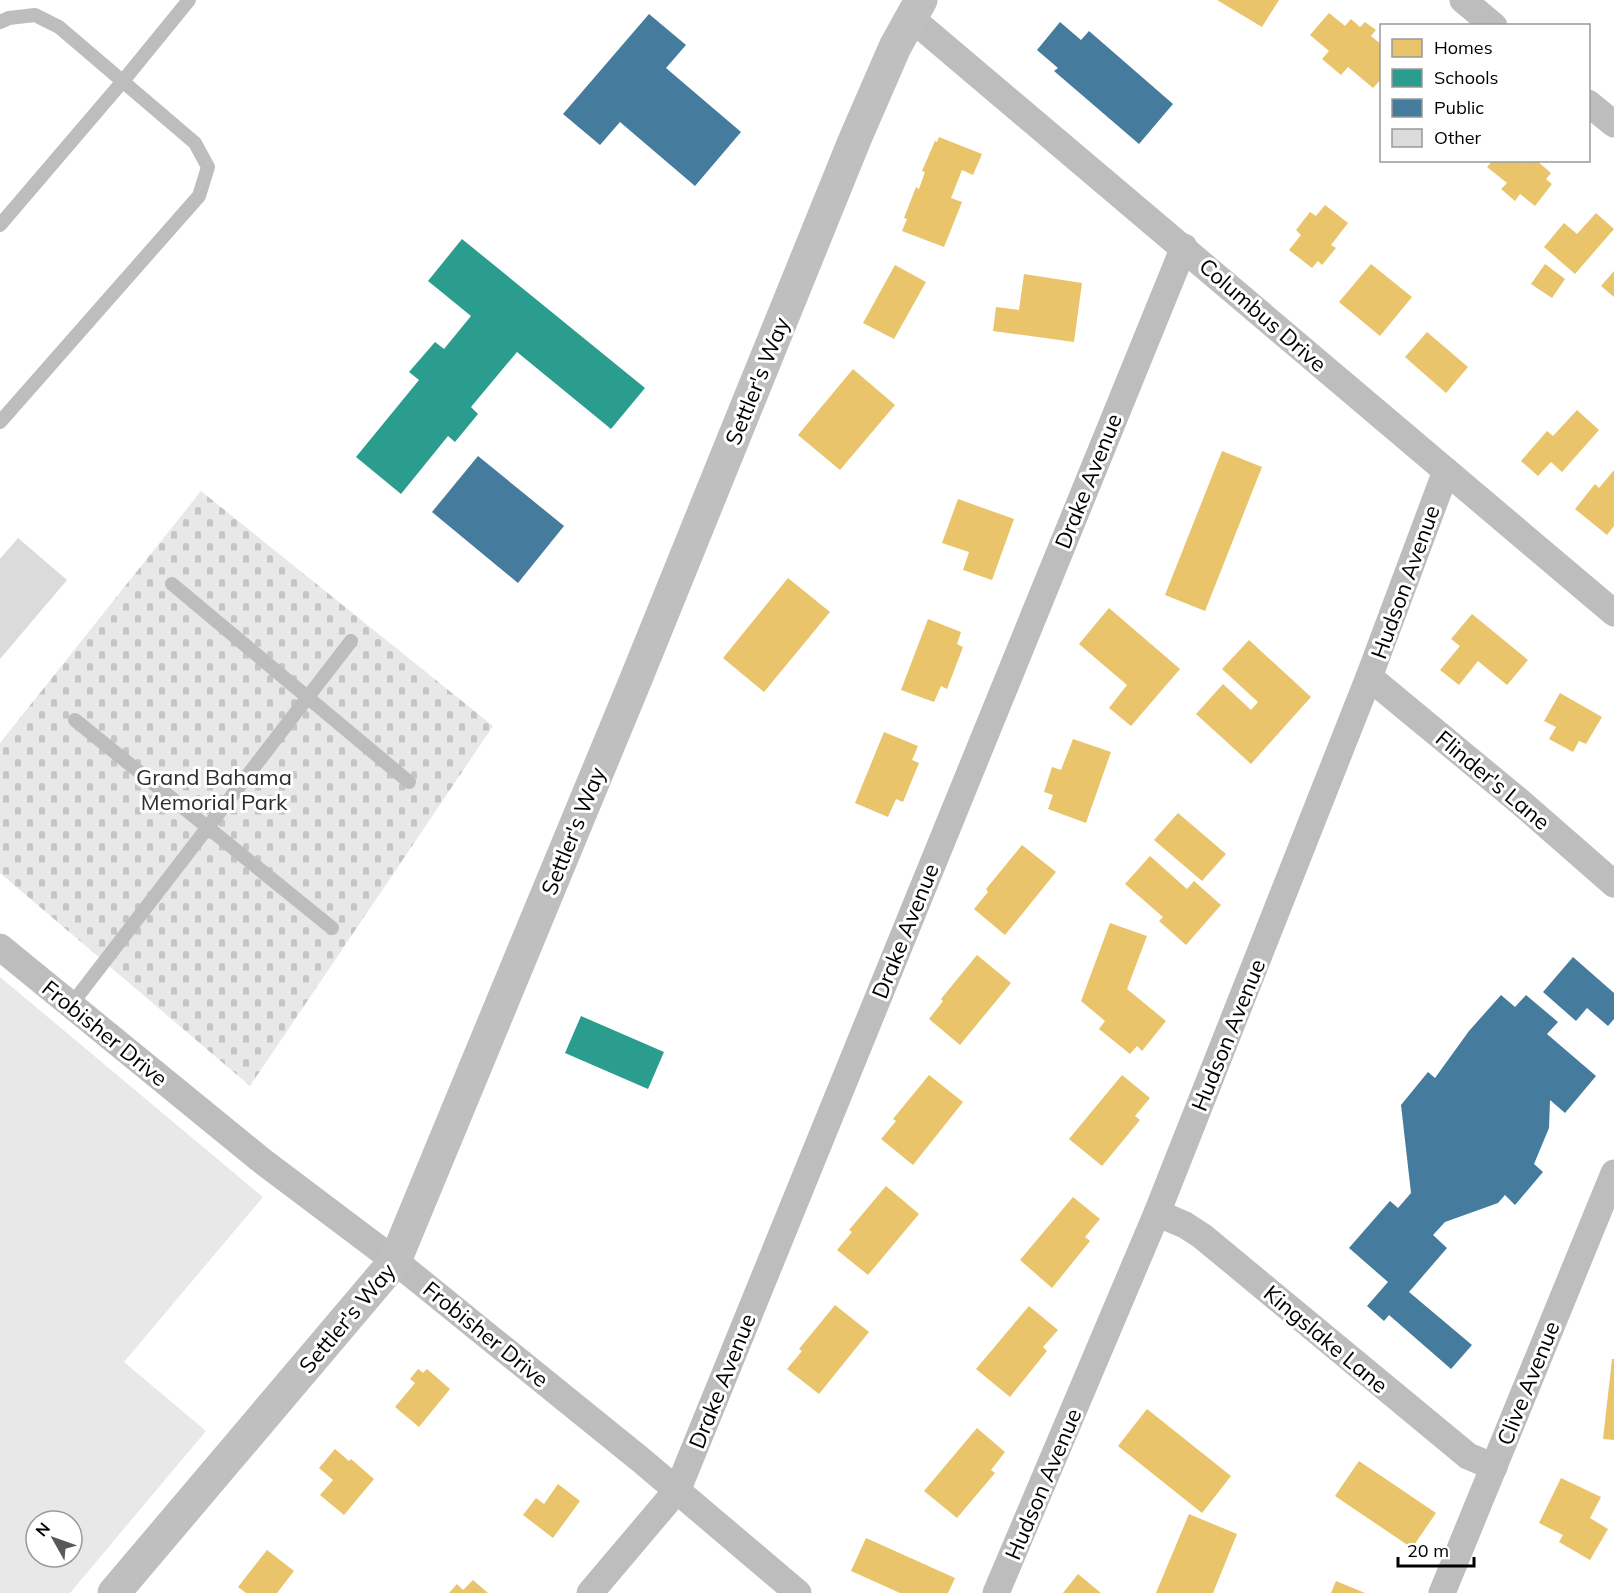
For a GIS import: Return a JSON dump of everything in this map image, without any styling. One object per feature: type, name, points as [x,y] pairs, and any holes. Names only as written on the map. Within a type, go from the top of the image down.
[{"type":"main road","name":"Settler's Way","points":[[114,1593],[395,1261],[636,679],[855,139],[895,47],[916,9]]},
{"type":"street","points":[[1463,0],[1492,24]]},
{"type":"street","name":"Columbus Drive","points":[[916,9],[1184,247],[1614,613]]},
{"type":"street","points":[[1590,105],[1614,124]]},
{"type":"street","name":"Drake Avenue","points":[[590,1593],[678,1489],[1184,247]]},
{"type":"street","name":"Hudson Avenue","points":[[996,1593],[1157,1213],[1370,676],[1446,471]]},
{"type":"street","name":"Flinder's Lane","points":[[1370,676],[1520,801],[1614,884]]},
{"type":"street","name":"Frobisher Drive","points":[[0,947],[261,1160],[395,1261],[678,1489],[798,1593]]},
{"type":"street","name":"Clive Avenue","points":[[1442,1593],[1614,1173]]},
{"type":"street","name":"Kingslake Lane","points":[[1157,1213],[1185,1225],[1202,1236],[1468,1456],[1494,1467]]},
{"type":"lane","points":[[0,225],[189,0]]},
{"type":"lane","points":[[0,21],[35,15],[59,27],[195,143],[208,167],[199,196],[0,422]]},
{"type":"lane","points":[[172,584],[409,783]]},
{"type":"lane","points":[[71,1005],[351,641]]},
{"type":"lane","points":[[75,720],[332,928]]},
{"type":"green space","name":"Grand Bahama Memorial Park","points":[[201,491],[493,726],[250,1086],[0,873],[0,743]]},
{"type":"green space","points":[[0,977],[263,1197],[124,1362],[206,1431],[70,1593],[0,1593]]},
{"type":"building: Homes","points":[[1217,0],[1279,0],[1262,27]]},
{"type":"building: Homes","points":[[1329,13],[1345,26],[1351,19],[1360,27],[1365,22],[1376,30],[1371,36],[1380,43],[1380,80],[1373,88],[1348,67],[1341,75],[1322,59],[1329,51],[1310,35]]},
{"type":"building: Homes","points":[[939,137],[982,154],[973,175],[962,170],[951,198],[962,202],[944,247],[902,231],[907,219],[904,218],[916,187],[919,189],[925,172],[922,171]]},
{"type":"building: Homes","points":[[1491,162],[1538,162],[1551,173],[1546,179],[1552,184],[1535,206],[1520,194],[1515,201],[1501,189],[1507,183],[1487,167]]},
{"type":"building: Homes","points":[[1325,205],[1348,223],[1331,245],[1336,248],[1322,265],[1318,261],[1312,268],[1289,250],[1301,235],[1296,230],[1310,212],[1316,216]]},
{"type":"building: Homes","points":[[1596,213],[1614,229],[1575,274],[1544,247],[1564,223],[1577,234]]},
{"type":"building: Homes","points":[[1371,264],[1412,297],[1380,336],[1339,302]]},
{"type":"building: Homes","points":[[1545,264],[1565,279],[1552,298],[1531,284]]},
{"type":"building: Homes","points":[[895,265],[926,282],[894,339],[863,323]]},
{"type":"building: Homes","points":[[1614,271],[1614,297],[1601,286]]},
{"type":"building: Homes","points":[[1024,274],[1082,283],[1074,342],[993,331],[996,307],[1019,310]]},
{"type":"building: Homes","points":[[1427,332],[1468,367],[1446,393],[1405,357]]},
{"type":"building: Homes","points":[[853,369],[895,405],[840,470],[798,435]]},
{"type":"building: Homes","points":[[1577,410],[1599,430],[1562,472],[1551,462],[1538,476],[1521,461],[1547,431],[1553,436]]},
{"type":"building: Homes","points":[[1222,451],[1262,467],[1205,611],[1165,595]]},
{"type":"building: Homes","points":[[1614,470],[1614,526],[1607,535],[1575,509],[1595,484],[1599,488]]},
{"type":"building: Homes","points":[[958,499],[1014,519],[992,580],[963,570],[969,552],[942,543]]},
{"type":"building: Homes","points":[[788,578],[830,612],[764,692],[723,658]]},
{"type":"building: Homes","points":[[1109,608],[1180,669],[1131,726],[1109,708],[1127,685],[1079,644]]},
{"type":"building: Homes","points":[[1472,614],[1528,660],[1507,685],[1478,661],[1459,685],[1440,670],[1460,646],[1451,639]]},
{"type":"building: Homes","points":[[928,619],[961,632],[957,644],[963,647],[947,689],[941,686],[934,702],[901,690]]},
{"type":"building: Homes","points":[[1249,640],[1311,697],[1251,764],[1196,714],[1223,684],[1251,710],[1258,702],[1222,669]]},
{"type":"building: Homes","points":[[1560,693],[1602,717],[1586,744],[1579,741],[1573,752],[1549,739],[1556,727],[1544,721]]},
{"type":"building: Homes","points":[[884,732],[918,746],[912,760],[919,763],[903,802],[896,799],[888,817],[855,803]]},
{"type":"building: Homes","points":[[1073,739],[1111,752],[1086,823],[1048,809],[1053,795],[1044,792],[1052,767],[1061,770]]},
{"type":"building: Homes","points":[[1178,813],[1226,854],[1202,881],[1154,840]]},
{"type":"building: Homes","points":[[1022,845],[1056,872],[1005,935],[974,909],[988,892],[986,889]]},
{"type":"building: Homes","points":[[1150,856],[1187,889],[1194,881],[1221,905],[1186,945],[1159,921],[1163,917],[1125,884]]},
{"type":"building: Homes","points":[[1110,923],[1147,936],[1127,989],[1166,1021],[1142,1051],[1137,1046],[1130,1054],[1099,1029],[1105,1021],[1081,1001]]},
{"type":"building: Homes","points":[[977,955],[1011,983],[960,1045],[929,1019],[943,1001],[941,999]]},
{"type":"building: Homes","points":[[929,1075],[963,1102],[913,1165],[881,1139],[896,1121],[893,1119]]},
{"type":"building: Homes","points":[[1122,1075],[1150,1098],[1135,1116],[1140,1120],[1102,1166],[1069,1139]]},
{"type":"building: Homes","points":[[886,1186],[919,1214],[868,1275],[837,1250],[852,1232],[849,1230]]},
{"type":"building: Homes","points":[[1073,1197],[1100,1219],[1085,1237],[1090,1241],[1052,1288],[1020,1260]]},
{"type":"building: Homes","points":[[835,1305],[869,1332],[819,1394],[787,1369],[802,1351],[799,1349]]},
{"type":"building: Homes","points":[[1029,1306],[1058,1330],[1043,1347],[1047,1351],[1010,1397],[976,1369]]},
{"type":"building: Homes","points":[[1612,1359],[1614,1359],[1614,1440],[1603,1439]]},
{"type":"building: Homes","points":[[418,1369],[423,1373],[427,1369],[450,1389],[419,1427],[395,1407],[415,1383],[410,1379]]},
{"type":"building: Homes","points":[[1147,1409],[1231,1476],[1202,1513],[1118,1446]]},
{"type":"building: Homes","points":[[977,1428],[1005,1452],[991,1470],[995,1473],[957,1518],[924,1491]]},
{"type":"building: Homes","points":[[335,1449],[349,1461],[351,1459],[374,1479],[344,1515],[320,1495],[333,1480],[319,1468]]},
{"type":"building: Homes","points":[[1359,1461],[1436,1513],[1412,1548],[1335,1496]]},
{"type":"building: Homes","points":[[1561,1478],[1601,1497],[1590,1518],[1608,1529],[1590,1560],[1559,1542],[1563,1535],[1539,1523]]},
{"type":"building: Homes","points":[[558,1484],[580,1501],[553,1538],[523,1515],[536,1498],[544,1504]]},
{"type":"building: Homes","points":[[1189,1514],[1237,1534],[1213,1593],[1156,1593]]},
{"type":"building: Homes","points":[[866,1538],[955,1578],[948,1593],[900,1593],[851,1571]]},
{"type":"building: Homes","points":[[267,1550],[294,1571],[277,1593],[246,1593],[238,1587]]},
{"type":"building: Homes","points":[[1078,1574],[1101,1593],[1063,1593]]},
{"type":"building: Homes","points":[[473,1580],[488,1593],[449,1593],[457,1584],[463,1590]]},
{"type":"building: Homes","points":[[1336,1581],[1365,1593],[1331,1593]]},
{"type":"building: Schools","points":[[462,239],[645,388],[611,429],[517,352],[471,407],[478,414],[455,442],[448,436],[401,494],[356,457],[419,380],[409,372],[435,342],[444,349],[471,316],[428,281]]},
{"type":"building: Schools","points":[[581,1016],[664,1052],[648,1089],[565,1053]]},
{"type":"building: Public","points":[[649,14],[686,45],[666,68],[741,132],[695,186],[620,122],[600,145],[563,114]]},
{"type":"building: Public","points":[[1060,22],[1081,40],[1089,31],[1173,104],[1139,144],[1054,71],[1058,68],[1037,50]]},
{"type":"building: Public","points":[[478,456],[564,526],[518,583],[432,512]]},
{"type":"building: Public","points":[[1573,957],[1614,993],[1614,1019],[1608,1026],[1587,1008],[1576,1021],[1543,992]]},
{"type":"building: Public","points":[[1501,995],[1515,1007],[1526,995],[1558,1022],[1547,1034],[1596,1076],[1565,1113],[1550,1100],[1549,1128],[1534,1164],[1543,1172],[1515,1205],[1505,1195],[1498,1203],[1445,1222],[1433,1235],[1447,1248],[1409,1292],[1472,1345],[1451,1369],[1389,1315],[1384,1321],[1367,1306],[1388,1282],[1349,1248],[1390,1201],[1398,1208],[1411,1193],[1401,1105],[1428,1072],[1435,1078],[1469,1031]]},
{"type":"building: Other","points":[[18,538],[67,580],[0,659],[0,559]]}]
